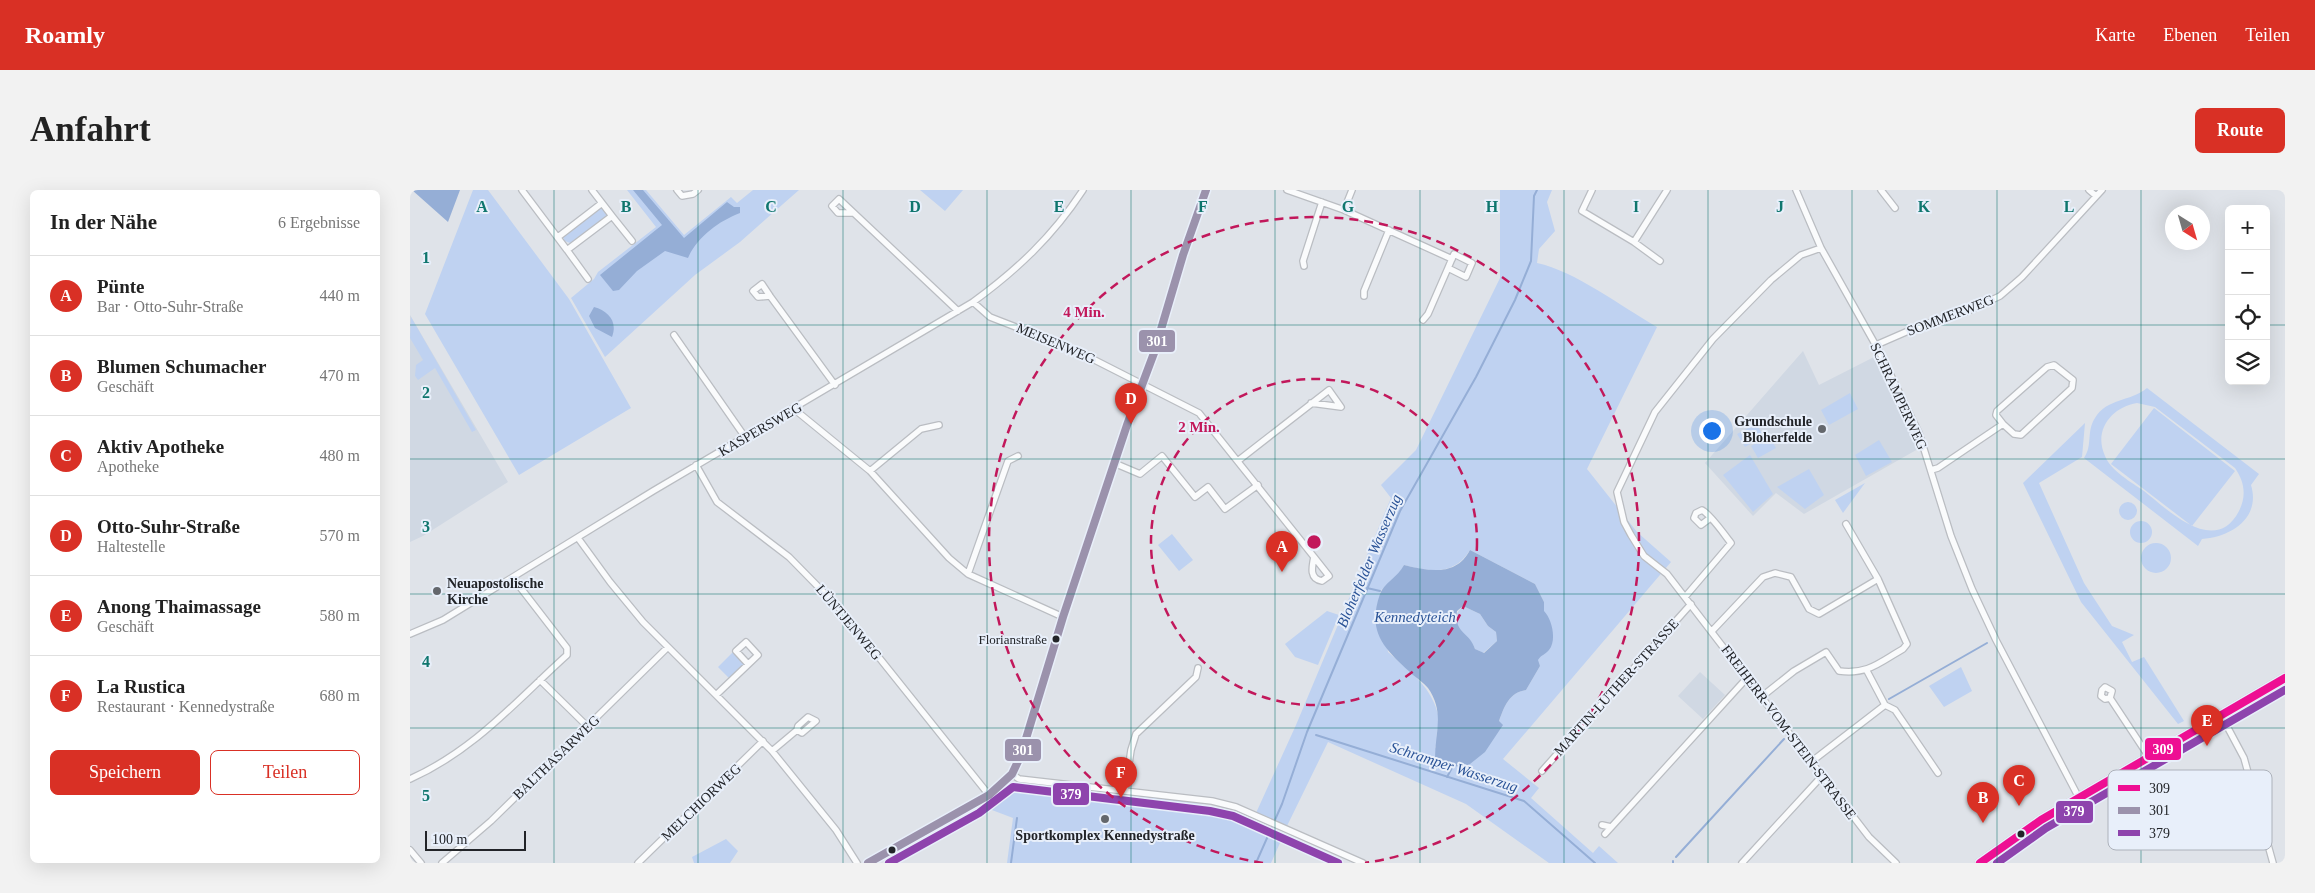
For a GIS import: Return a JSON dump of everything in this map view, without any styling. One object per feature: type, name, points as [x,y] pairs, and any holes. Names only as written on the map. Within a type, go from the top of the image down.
[{"type":"street","points":[[522,190],[588,278]]},
{"type":"street","points":[[592,190],[632,241]]},
{"type":"street","points":[[677,190],[682,196],[693,194],[698,190]]},
{"type":"street","name":"KASPERSWEG","points":[[410,634],[443,620],[696,465],[835,385],[972,302],[1021,265],[1046,241],[1083,190]]},
{"type":"street","points":[[868,863],[988,795],[1012,774],[1021,755],[1063,617],[1114,463],[1154,353],[1183,255],[1206,190]]},
{"type":"street","points":[[1286,190],[1344,210],[1452,259]]},
{"type":"street","points":[[1344,210],[1352,190]]},
{"type":"street","points":[[1592,190],[1582,211],[1634,242],[1660,261]]},
{"type":"street","points":[[1634,242],[1667,190]]},
{"type":"street","name":"SCHRAMPERWEG","points":[[1796,190],[1821,248],[1876,345],[1919,433],[1951,536],[1972,589],[1996,640],[2079,798]]},
{"type":"street","points":[[1881,190],[1895,208]]},
{"type":"street","points":[[2089,190],[2096,196]]},
{"type":"street","name":"SOMMERWEG","points":[[1876,345],[1922,326],[1966,312],[2000,296],[2022,277],[2102,190]]},
{"type":"street","points":[[1304,266],[1303,261],[1322,202]]},
{"type":"street","points":[[558,237],[602,203]]},
{"type":"street","points":[[853,212],[958,311]]},
{"type":"street","points":[[567,250],[612,216]]},
{"type":"street","points":[[1364,296],[1364,291],[1389,230]]},
{"type":"street","name":"FREIHERR-VOM-STEIN-STRASSE","points":[[1821,248],[1801,255],[1771,280],[1713,339],[1655,412],[1617,492],[1624,522],[1644,556],[1667,574],[1712,631],[1760,698],[1869,837],[1896,863]]},
{"type":"street","points":[[1423,320],[1428,314],[1454,254],[1472,264],[1466,277],[1448,268]]},
{"type":"street","points":[[770,296],[835,385]]},
{"type":"street","name":"MEISENWEG","points":[[972,302],[990,317],[1075,350],[1198,413],[1239,460],[1314,557]]},
{"type":"street","points":[[674,334],[745,437]]},
{"type":"street","points":[[2054,365],[2073,380],[2072,388],[2021,435],[2014,434],[2003,424],[1996,415],[1997,411],[2047,367],[2054,365]]},
{"type":"street","points":[[1239,460],[1311,403],[1328,390],[1341,407],[1311,403]]},
{"type":"street","points":[[794,409],[870,471],[949,558],[968,574],[1063,617]]},
{"type":"street","points":[[1931,470],[1938,468],[2003,424]]},
{"type":"street","points":[[870,471],[921,429],[939,425]]},
{"type":"street","points":[[968,574],[1008,461],[1018,456]]},
{"type":"street","points":[[1114,463],[1140,474],[1162,456],[1195,497],[1208,487],[1225,509],[1258,485]]},
{"type":"street","name":"LÜNTJENWEG","points":[[696,465],[716,502],[789,557],[842,610],[988,795]]},
{"type":"street","points":[[1685,596],[1731,543],[1709,519]]},
{"type":"street","points":[[1760,698],[1794,671],[1826,652],[1840,671],[1854,673],[1867,671],[1903,649],[1907,644],[1878,579],[1846,524]]},
{"type":"street","points":[[578,538],[610,582],[667,648],[772,751],[836,830],[857,863]]},
{"type":"street","points":[[1712,631],[1763,577],[1775,573],[1791,577],[1809,609],[1819,614],[1878,579]]},
{"type":"street","points":[[410,779],[456,754],[500,720],[568,651],[513,578]]},
{"type":"street","name":"MARTIN-LUTHER-STRASSE","points":[[1542,770],[1691,604]]},
{"type":"street","name":"BALTHASARWEG","points":[[442,863],[491,821],[667,648]]},
{"type":"street","points":[[716,695],[748,664]]},
{"type":"street","points":[[1125,791],[1130,750],[1136,734],[1196,677],[1198,668]]},
{"type":"street","points":[[1867,671],[1885,705],[1895,710],[1938,773]]},
{"type":"street","points":[[2127,770],[2285,678]]},
{"type":"street","points":[[1605,834],[1746,679]]},
{"type":"street","points":[[540,680],[588,727]]},
{"type":"street","points":[[2110,698],[2149,757]]},
{"type":"street","points":[[1811,762],[1885,705]]},
{"type":"street","points":[[2221,715],[2244,758],[2247,770]]},
{"type":"street","points":[[772,751],[797,730]]},
{"type":"street","name":"MELCHIORWEG","points":[[638,863],[763,741]]},
{"type":"street","points":[[1012,774],[1019,779],[1212,801],[1236,807],[1363,863]]},
{"type":"street","points":[[1742,863],[1822,776]]},
{"type":"street","points":[[1980,863],[2019,833],[2108,781]]},
{"type":"street","points":[[1602,825],[1611,827]]},
{"type":"street","points":[[2269,850],[2273,863]]},
{"type":"street","points":[[410,853],[421,863]]},
{"type":"shaded area","points":[[473,190],[488,190],[569,299],[631,408],[519,475],[425,314]]},
{"type":"shaded area","points":[[627,190],[646,190],[684,235],[731,197],[737,203],[753,190],[799,190],[740,242],[695,275],[605,357],[571,298],[594,279],[598,272],[656,227]]},
{"type":"shaded area","points":[[920,190],[963,190],[945,211]]},
{"type":"shaded area","points":[[1500,190],[1552,190],[1547,202],[1555,231],[1539,249],[1537,263],[1552,267],[1582,281],[1657,327],[1587,469],[1637,532],[1671,562],[1503,759],[1539,788],[1531,798],[1593,853],[1599,846],[1618,863],[1549,863],[1466,804],[1328,742],[1287,826],[1256,813],[1296,725],[1391,498],[1381,485],[1416,450],[1500,278]],"holes":[[[1470,550],[1535,584],[1544,602],[1542,653],[1537,661],[1540,666],[1526,690],[1515,694],[1508,701],[1499,721],[1435,748],[1438,741],[1439,721],[1436,707],[1426,689],[1388,652],[1380,591],[1400,574],[1404,565],[1441,570],[1457,564]]]},
{"type":"shaded area","points":[[601,206],[607,216],[570,243],[565,241],[562,236]]},
{"type":"shaded area","points":[[410,315],[508,482],[423,536],[410,542]]},
{"type":"shaded area","points":[[411,317],[476,430],[472,432],[435,368],[418,380],[415,376],[416,365],[423,360],[410,338]]},
{"type":"shaded area","name":"Grundschule Bloherfelde","points":[[1803,351],[1819,385],[1874,357],[1901,409],[1918,449],[1804,514],[1776,493],[1753,516],[1705,463]]},
{"type":"shaded area","points":[[2147,388],[2259,474],[2251,485],[2253,497],[2252,507],[2248,516],[2233,530],[2202,539],[2198,546],[2084,458],[2087,453],[2092,423],[2100,412],[2112,403]],"holes":[[[2137,403],[2155,407],[2235,468],[2241,478],[2244,494],[2239,511],[2229,524],[2217,530],[2205,530],[2178,518],[2122,476],[2108,461],[2102,446],[2101,437],[2107,421],[2120,409],[2128,405]]]},
{"type":"shaded area","points":[[1850,393],[1858,409],[1829,425],[1821,410]]},
{"type":"shaded area","points":[[2154,408],[2235,471],[2192,526],[2111,464]]},
{"type":"shaded area","points":[[2085,423],[2082,457],[2039,483],[2084,583],[2112,626],[2134,635],[2122,642],[2132,662],[2144,657],[2184,721],[2178,724],[2081,602],[2023,483]]},
{"type":"shaded area","points":[[1756,424],[1764,436],[1745,447],[1737,434]]},
{"type":"shaded area","points":[[1769,436],[1776,448],[1758,458],[1751,446]]},
{"type":"shaded area","points":[[1879,440],[1892,462],[1866,476],[1855,455]]},
{"type":"shaded area","points":[[1750,455],[1773,494],[1753,512],[1723,475]]},
{"type":"shaded area","points":[[1809,469],[1824,495],[1805,509],[1777,487]]},
{"type":"shaded area","points":[[1865,483],[1843,513],[1835,500]]},
{"type":"shaded area","points":[[2128,502],[2134,505],[2137,511],[2134,517],[2128,520],[2122,517],[2119,511],[2122,505]]},
{"type":"shaded area","points":[[2141,521],[2149,524],[2152,532],[2149,540],[2141,543],[2133,540],[2130,532],[2133,524]]},
{"type":"shaded area","points":[[1172,534],[1193,560],[1179,571],[1158,545]]},
{"type":"shaded area","points":[[2156,543],[2166,548],[2171,558],[2166,568],[2156,573],[2146,568],[2141,558],[2146,548]]},
{"type":"shaded area","points":[[1463,606],[1480,614],[1488,626],[1496,632],[1497,641],[1483,653],[1475,649],[1456,624],[1456,618]]},
{"type":"shaded area","points":[[1327,611],[1339,615],[1318,665],[1295,657],[1285,644]]},
{"type":"shaded area","points":[[733,652],[744,664],[729,678],[718,667]]},
{"type":"shaded area","points":[[1961,667],[1972,691],[1944,707],[1929,686]]},
{"type":"shaded area","points":[[1700,672],[1725,695],[1703,719],[1678,696]]},
{"type":"shaded area","points":[[1015,783],[1042,788],[1155,798],[1211,806],[1238,814],[1284,834],[1271,863],[1007,863],[1013,818],[984,807]]},
{"type":"shaded area","points":[[726,839],[738,851],[730,863],[694,863],[692,857]]},
{"type":"water","points":[[412,190],[460,190],[448,222]]},
{"type":"water","points":[[633,190],[643,190],[684,238],[727,202],[734,207],[740,207],[740,213],[724,220],[703,237],[688,258],[665,251],[637,271],[619,290],[613,291],[600,275],[662,225]]},
{"type":"water","points":[[594,307],[604,311],[613,322],[614,331],[612,337],[595,328],[589,316]]},
{"type":"water","name":"Kennedyteich","points":[[1470,550],[1535,584],[1544,602],[1544,611],[1551,624],[1553,635],[1551,646],[1548,652],[1538,660],[1540,666],[1526,690],[1515,694],[1508,701],[1499,721],[1503,725],[1485,752],[1465,768],[1439,763],[1435,758],[1438,714],[1433,697],[1426,686],[1387,649],[1377,631],[1375,620],[1376,608],[1382,590],[1404,565],[1441,570],[1457,565]],"holes":[[[1463,606],[1480,614],[1488,626],[1496,632],[1497,641],[1484,653],[1475,649],[1460,628],[1457,618],[1457,611]]]},
{"type":"waterway","name":"Bloherfelder Wasserzug","points":[[1256,863],[1282,804],[1307,732],[1400,511],[1476,377],[1515,300],[1531,261],[1534,196],[1537,190]]},
{"type":"waterway","points":[[1367,588],[1380,591]]},
{"type":"waterway","points":[[1889,699],[1987,643]]},
{"type":"waterway","name":"Schramper Wasserzug","points":[[1316,735],[1524,801],[1595,863]]},
{"type":"waterway","name":"Schramper Wasserzug","points":[[1676,857],[1784,739]]},
{"type":"waterway","points":[[1447,777],[1453,766]]},
{"type":"waterway","points":[[1011,863],[1017,818]]},
{"type":"transit line","name":"301","points":[[868,863],[989,795],[1012,774],[1021,755],[1063,617],[1127,425],[1154,353],[1183,255],[1206,190]]},
{"type":"transit line","name":"309","points":[[2127,770],[2285,678]]},
{"type":"transit line","name":"379","points":[[2146,770],[2285,690]]},
{"type":"transit line","name":"309","points":[[1980,863],[2041,820],[2108,781]]},
{"type":"transit line","name":"379","points":[[889,863],[979,813],[1013,787],[1210,811],[1233,816],[1338,863]]},
{"type":"transit line","name":"379","points":[[1997,863],[2046,828],[2108,792]]},
{"type":"place","name":"Otto-Suhr-Straße","points":[[1131,424]]},
{"type":"place","name":"Grundschule Bloherfelde","points":[[1822,429]]},
{"type":"place","name":"Pünte","points":[[1282,572]]},
{"type":"place","name":"Neuapostolische Kirche","points":[[437,591]]},
{"type":"place","name":"Florianstraße","points":[[1056,639]]},
{"type":"place","name":"Anong Thaimassage","points":[[2207,746]]},
{"type":"place","name":"La Rustica","points":[[1121,798]]},
{"type":"place","name":"Aktiv Apotheke","points":[[2019,806]]},
{"type":"place","name":"Sportkomplex Kennedystraße","points":[[1105,819]]},
{"type":"place","name":"Blumen Schumacher","points":[[1983,823]]}]
